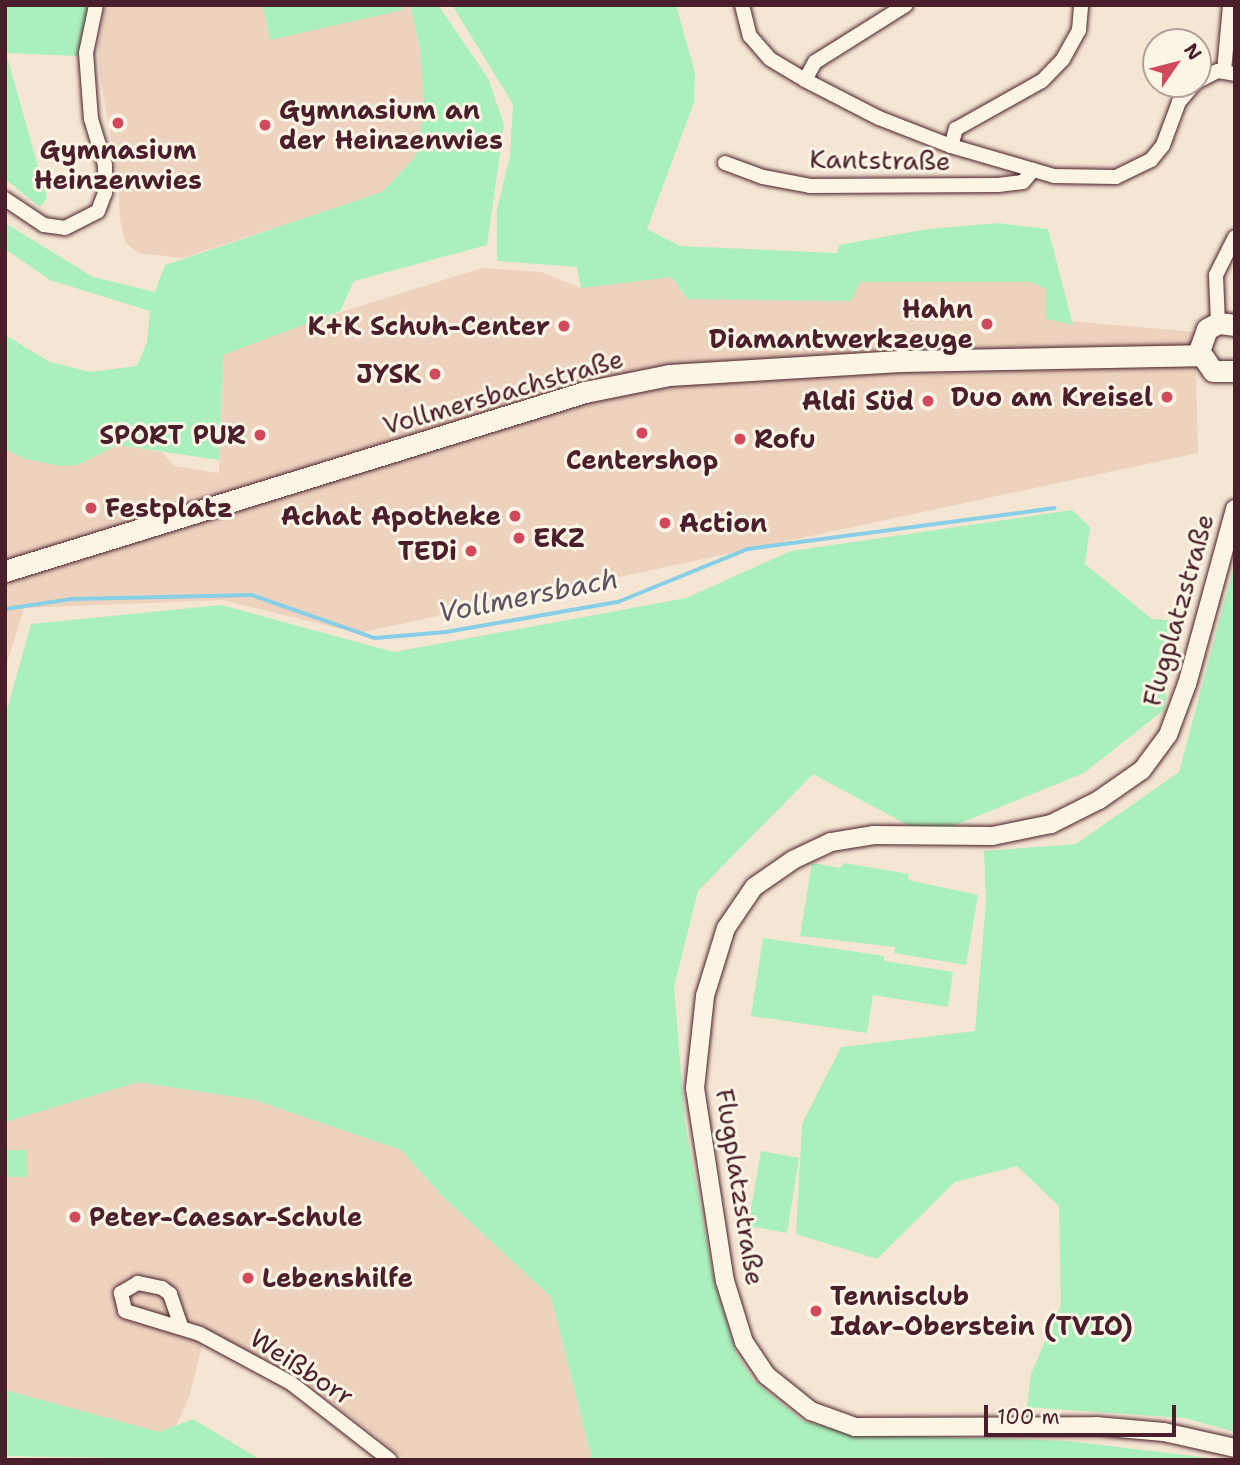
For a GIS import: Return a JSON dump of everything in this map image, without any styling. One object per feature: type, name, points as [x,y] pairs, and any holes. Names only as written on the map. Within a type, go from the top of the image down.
[{"type":"main road","points":[[1226,324],[1203,333],[1200,355],[1213,371],[1234,375]]},
{"type":"main road","name":"Vollmersbachstraße","points":[[5,571],[584,392],[669,375],[913,360],[1200,355]]},
{"type":"street","points":[[5,199],[44,225],[65,228],[99,211],[105,193],[105,165],[91,119],[86,53],[96,5]]},
{"type":"street","points":[[742,5],[750,36],[770,59],[805,80],[879,118],[951,146],[1033,170],[1095,177],[1133,171],[1163,145],[1183,98]]},
{"type":"street","points":[[805,80],[815,62],[906,5]]},
{"type":"street","points":[[951,146],[956,129],[1042,81],[1063,59],[1079,30],[1081,5]]},
{"type":"street","points":[[1212,78],[1230,73],[1230,5]]},
{"type":"street","name":"Kantstraße","points":[[725,163],[763,177],[810,186],[998,185],[1023,182],[1033,170]]},
{"type":"street","points":[[1226,324],[1216,275],[1235,237]]},
{"type":"street","name":"Flugplatzstraße","points":[[1235,509],[1187,684],[1168,735],[1142,770],[1099,800],[1051,824],[992,836],[874,835],[831,842],[793,860],[754,887],[726,928],[705,996],[695,1088],[725,1281],[744,1342],[766,1375],[811,1411],[855,1427],[1096,1426],[1164,1433],[1235,1448]]},
{"type":"street","name":"Weißborr","points":[[181,1326],[291,1382],[390,1460]]},
{"type":"shaded area","name":"Gymnasium an der Heinzenwies","points":[[106,5],[410,5],[420,49],[424,106],[416,156],[382,192],[183,258],[138,253],[125,242],[120,219],[118,176],[101,82],[98,47]]},
{"type":"shaded area","points":[[482,268],[541,272],[581,288],[672,277],[687,299],[850,301],[859,282],[1032,282],[1046,289],[1046,319],[1195,332],[1198,453],[358,633],[222,600],[24,608],[5,669],[5,449],[25,459],[77,465],[118,445],[162,452],[174,466],[219,473],[223,355],[271,334]]},
{"type":"shaded area","points":[[138,1082],[255,1100],[401,1150],[442,1196],[551,1297],[592,1460],[406,1460],[306,1381],[206,1331],[189,1397],[176,1425],[159,1432],[5,1390],[5,1122]]},
{"type":"green space","points":[[5,5],[91,5],[80,56],[6,53],[47,198],[40,207],[5,179]]},
{"type":"green space","points":[[263,5],[401,5],[402,10],[270,40]]},
{"type":"green space","points":[[410,5],[438,5],[488,78],[504,125],[487,245],[354,281],[340,311],[223,355],[219,460],[118,445],[77,465],[61,466],[25,459],[5,449],[5,335],[50,362],[90,372],[137,366],[147,342],[150,311],[50,280],[5,249],[5,223],[93,277],[155,292],[165,265],[382,192],[416,156],[424,106],[420,49]]},
{"type":"green space","points":[[452,5],[676,5],[695,73],[694,102],[647,229],[680,246],[837,253],[839,245],[928,229],[998,223],[1048,229],[1073,325],[1046,319],[1046,289],[1031,282],[860,282],[851,301],[687,299],[672,277],[581,288],[577,267],[497,261],[497,209],[510,156],[513,104]]},
{"type":"green space","points":[[1072,510],[1090,527],[1085,564],[1152,619],[1178,621],[1164,710],[1084,773],[928,836],[813,774],[698,891],[674,987],[685,1123],[714,1281],[736,1353],[753,1380],[803,1421],[853,1434],[1068,1441],[1226,1460],[592,1460],[551,1297],[442,1196],[401,1150],[255,1100],[138,1082],[5,1122],[5,717],[31,624],[221,605],[394,652],[686,598],[791,551]]},
{"type":"green space","points":[[1235,562],[1235,1432],[1184,1418],[1027,1407],[1031,1374],[1061,1304],[1059,1206],[1017,1166],[955,1182],[877,1259],[796,1234],[802,1124],[841,1047],[975,1031],[986,902],[984,851],[1076,844],[1179,772]]},
{"type":"green space","points":[[812,863],[840,868],[844,863],[909,874],[908,880],[978,895],[966,965],[894,953],[895,947],[800,936]]},
{"type":"green space","points":[[763,938],[884,956],[884,961],[953,972],[948,1007],[873,995],[867,1033],[751,1016]]},
{"type":"green space","points":[[5,1150],[26,1150],[27,1177],[5,1177]]},
{"type":"green space","points":[[761,1151],[799,1158],[787,1233],[748,1226]]},
{"type":"green space","points":[[5,1390],[159,1432],[193,1419],[261,1460],[5,1456]]},
{"type":"waterway","name":"Vollmersbach","points":[[5,609],[72,599],[252,595],[375,638],[446,632],[618,602],[748,549],[1054,508]]},
{"type":"place","name":"Gymnasium Heinzenwies","points":[[118,123]]},
{"type":"place","name":"Gymnasium an der Heinzenwies","points":[[265,125]]},
{"type":"place","name":"Hahn Diamantwerkzeuge","points":[[987,324]]},
{"type":"place","name":"K+K Schuh-Center","points":[[564,326]]},
{"type":"place","name":"JYSK","points":[[435,374]]},
{"type":"place","name":"Duo am Kreisel","points":[[1167,397]]},
{"type":"place","name":"Aldi Süd","points":[[928,401]]},
{"type":"place","name":"Centershop","points":[[642,433]]},
{"type":"place","name":"SPORT PUR","points":[[260,435]]},
{"type":"place","name":"Rofu","points":[[740,439]]},
{"type":"place","name":"Festplatz","points":[[91,508]]},
{"type":"place","name":"Achat Apotheke","points":[[515,516]]},
{"type":"place","name":"Action","points":[[665,523]]},
{"type":"place","name":"EKZ","points":[[519,538]]},
{"type":"place","name":"TEDi","points":[[471,551]]},
{"type":"place","name":"Peter-Caesar-Schule","points":[[75,1217]]},
{"type":"place","name":"Lebenshilfe","points":[[248,1278]]},
{"type":"place","name":"Tennisclub Idar-Oberstein (TVIO)","points":[[816,1311]]}]
